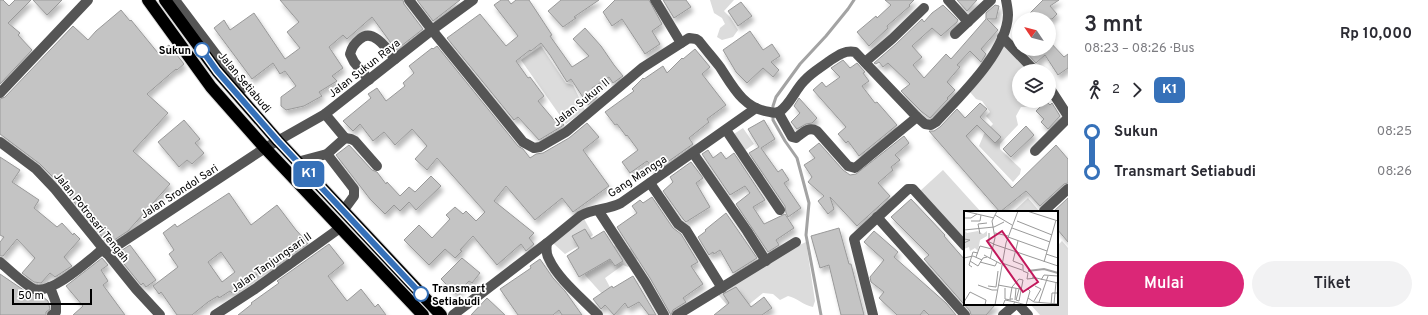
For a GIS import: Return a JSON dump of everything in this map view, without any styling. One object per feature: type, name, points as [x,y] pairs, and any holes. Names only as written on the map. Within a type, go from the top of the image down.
[{"type":"highway","points":[[148,0],[211,87],[265,148],[423,315]]},
{"type":"highway","name":"Jalan Setiabudi","points":[[165,0],[217,71],[278,141],[441,315]]},
{"type":"street","points":[[0,93],[88,0]]},
{"type":"street","points":[[409,0],[432,30]]},
{"type":"street","name":"Jalan Sukun Raya","points":[[265,148],[325,114],[432,30],[473,0]]},
{"type":"street","points":[[654,0],[681,43]]},
{"type":"street","points":[[948,0],[968,22]]},
{"type":"street","points":[[955,34],[991,0]]},
{"type":"street","points":[[924,8],[892,39],[865,62],[917,117],[928,125],[936,122],[978,76],[998,48],[1007,24],[1008,15],[1006,0]]},
{"type":"street","points":[[179,2],[242,89]]},
{"type":"street","name":"Jalan Sukun II","points":[[432,30],[523,142],[534,148],[544,145],[566,132],[642,68],[689,38],[699,41],[719,66],[738,94],[746,102],[769,111]]},
{"type":"street","points":[[368,80],[354,62],[350,54],[352,46],[363,36],[370,35],[380,41],[395,59]]},
{"type":"street","points":[[1002,37],[1028,64]]},
{"type":"street","name":"Gang Mangga","points":[[453,315],[580,216],[585,213],[617,205],[726,130],[769,111],[786,106],[797,89],[811,74],[839,54],[846,51],[855,52],[865,62]]},
{"type":"street","points":[[1035,151],[1068,117],[1056,98]]},
{"type":"street","points":[[769,111],[792,137],[796,138],[808,129],[817,131],[848,166],[855,168],[917,117]]},
{"type":"street","points":[[325,114],[345,138],[355,141],[377,166]]},
{"type":"street","points":[[726,130],[780,210]]},
{"type":"street","points":[[297,162],[327,154],[345,138]]},
{"type":"street","name":"Jalan Potrosari Tengah","points":[[0,142],[19,155],[55,189],[104,251],[160,315]]},
{"type":"street","name":"Jalan Srondol Sari","points":[[50,287],[60,283],[104,251],[265,148]]},
{"type":"street","points":[[693,153],[766,261]]},
{"type":"street","points":[[327,154],[354,188],[354,196],[343,211]]},
{"type":"street","points":[[650,183],[678,224],[686,230],[722,288]]},
{"type":"street","points":[[873,315],[854,239],[908,189],[914,189],[964,245]]},
{"type":"street","points":[[1044,211],[1068,189]]},
{"type":"street","points":[[598,210],[645,282],[664,315]]},
{"type":"street","points":[[877,217],[965,315]]},
{"type":"street","name":"Jalan Tanjungsari II","points":[[215,315],[255,289],[340,228]]},
{"type":"street","points":[[677,315],[796,242]]},
{"type":"street","points":[[547,243],[546,250],[548,258],[558,274],[598,315]]},
{"type":"street","points":[[0,262],[32,288],[39,290],[50,287],[56,303],[56,312],[52,315]]},
{"type":"street","points":[[1003,315],[1016,305]]},
{"type":"street","points":[[1018,305],[1028,315]]},
{"type":"shaded area","points":[[710,0],[734,0],[724,11],[730,17],[738,30],[733,37],[722,40],[717,37],[720,28],[725,24],[722,18],[714,13]]},
{"type":"shaded area","points":[[1004,44],[1012,52],[1012,56],[1016,56],[1023,64],[1012,64],[1012,108],[1020,108],[1016,116],[1018,125],[1000,144],[1000,149],[1021,169],[1020,174],[1013,182],[979,146],[984,134],[993,124],[986,116],[990,112],[982,101],[976,99],[970,92]]},
{"type":"shaded area","points":[[541,46],[566,83],[573,85],[585,110],[566,124],[521,60]]},
{"type":"shaded area","points":[[743,128],[754,144],[744,151],[734,134]]},
{"type":"shaded area","points":[[943,170],[980,211],[964,211],[964,239],[920,191]]},
{"type":"shaded area","points":[[1028,198],[1039,211],[1014,211]]},
{"type":"shaded area","points":[[583,217],[593,235],[582,244],[565,254],[553,243]]},
{"type":"shaded area","points":[[1062,241],[1068,248],[1068,315],[1040,315],[1031,305],[1058,305],[1058,245]]},
{"type":"shaded area","points":[[623,242],[630,249],[636,245],[641,256],[628,267],[623,265],[605,278],[611,289],[603,295],[585,275],[580,265]]},
{"type":"shaded area","points":[[806,242],[815,301],[813,307],[788,296],[780,300],[773,294],[763,293],[736,315],[714,290],[763,262]]},
{"type":"building","points":[[0,0],[3,0],[9,6],[15,0],[31,0],[8,23],[20,33],[18,35],[32,50],[0,84]]},
{"type":"building","points":[[33,0],[62,0],[47,15]]},
{"type":"building","points":[[280,0],[403,0],[404,4],[423,29],[396,50],[372,17],[347,39],[343,35],[329,47],[343,68],[332,76],[337,81],[319,92],[322,96],[304,106],[286,110],[281,106],[281,97],[296,86],[285,71],[280,74],[273,63],[252,79],[214,28],[224,20],[230,30],[254,13],[285,59],[300,48],[287,32],[299,22]]},
{"type":"building","points":[[417,0],[460,0],[433,21]]},
{"type":"building","points":[[501,0],[508,0],[511,4],[516,0],[529,0],[552,35],[550,36],[572,67],[589,56],[573,39],[585,28],[601,46],[623,76],[613,83],[609,77],[592,88],[597,97],[588,105],[571,79],[567,82],[541,43],[531,51],[530,50],[516,61],[528,78],[530,77],[544,96],[538,101],[554,120],[557,117],[564,125],[539,140],[518,117],[514,120],[447,38],[480,14],[506,46],[518,36],[494,5]]},
{"type":"building","points":[[561,0],[599,0],[574,17],[576,18],[563,27],[548,11]]},
{"type":"building","points":[[615,0],[649,0],[662,24],[652,31],[660,44],[645,54],[622,19],[612,26],[603,12]]},
{"type":"building","points":[[663,0],[686,0],[691,7],[674,18]]},
{"type":"building","points":[[885,0],[914,0],[909,5],[910,6],[887,26],[888,28],[869,46],[857,32],[876,16],[877,18],[891,5]]},
{"type":"building","points":[[957,0],[977,0],[967,11]]},
{"type":"building","points":[[1043,0],[1059,0],[1050,6],[1055,12],[1031,12]]},
{"type":"building","points":[[741,2],[752,16],[738,26],[728,11]]},
{"type":"building","points":[[943,5],[958,20],[957,22],[941,36],[932,28],[912,46],[922,57],[913,65],[924,78],[946,54],[951,59],[986,19],[986,13],[995,5],[999,6],[996,19],[987,19],[998,30],[981,49],[986,54],[981,62],[970,51],[957,65],[960,67],[947,82],[955,90],[930,118],[901,91],[910,84],[888,63],[883,67],[879,62],[876,64],[874,63],[922,19],[924,22],[932,13]]},
{"type":"building","points":[[121,10],[158,53],[169,45],[184,64],[147,94],[168,113],[133,151],[170,184],[128,231],[108,244],[66,192],[68,190],[40,164],[0,134],[0,99],[5,97],[73,26],[88,40],[96,31]]},
{"type":"building","points":[[750,31],[763,50],[772,44],[780,56],[771,62],[779,70],[773,77],[763,68],[747,83],[736,72],[723,50]]},
{"type":"building","points":[[437,46],[518,146],[523,149],[530,158],[536,154],[543,153],[569,138],[587,123],[599,137],[583,150],[609,186],[573,212],[562,198],[535,220],[506,186],[494,201],[534,233],[529,238],[534,244],[526,251],[521,244],[497,265],[473,236],[455,258],[445,249],[429,265],[404,240],[419,225],[432,238],[450,219],[446,215],[455,207],[463,214],[466,211],[476,221],[485,212],[437,158],[427,170],[415,159],[427,146],[412,129],[395,145],[384,132],[373,141],[360,124],[353,131],[343,121],[371,98],[368,94],[377,88],[386,101],[405,86],[403,83],[414,73],[409,66],[432,48],[433,49]]},
{"type":"building","points":[[1056,48],[1064,57],[1068,54],[1068,68],[1058,75],[1056,72],[1056,64],[1051,64],[1046,56],[1056,56]]},
{"type":"building","points":[[695,49],[710,67],[702,74],[726,105],[707,119],[709,122],[689,138],[693,144],[655,171],[647,161],[630,173],[622,162],[638,150],[627,135],[626,136],[617,124],[615,125],[605,112],[634,91],[632,89],[643,78],[644,79],[663,66],[667,73],[682,58],[683,59]]},
{"type":"building","points":[[1030,56],[1044,56],[1036,63]]},
{"type":"building","points":[[843,60],[850,68],[857,63],[865,72],[863,73],[869,81],[862,86],[875,103],[877,102],[897,125],[859,156],[848,141],[846,143],[838,134],[846,127],[813,90],[822,82],[826,87],[840,77],[831,68]]},
{"type":"building","points":[[799,98],[817,118],[812,123],[806,124],[797,129],[791,122],[800,113],[794,106]]},
{"type":"building","points":[[980,103],[987,109],[980,117],[1001,137],[995,143],[977,125],[966,136],[1012,188],[1056,145],[1068,159],[1068,183],[1064,184],[1040,206],[1026,191],[1001,211],[999,211],[929,131],[934,131],[940,127],[957,109],[965,118]]},
{"type":"building","points":[[1039,108],[1055,108],[1060,116],[1048,129],[1041,122],[1044,119],[1036,111]]},
{"type":"building","points":[[184,120],[200,139],[195,143],[204,153],[192,164],[187,160],[179,167],[158,142]]},
{"type":"building","points":[[764,120],[775,139],[761,148],[778,172],[782,169],[789,180],[784,183],[801,208],[788,217],[785,206],[749,153],[759,147],[748,129]]},
{"type":"building","points":[[1026,126],[1034,135],[1011,157],[1003,149]]},
{"type":"building","points":[[904,136],[909,143],[895,155],[900,160],[891,167],[893,170],[878,183],[890,196],[857,226],[830,197],[834,209],[828,214],[818,201],[824,196],[808,182],[812,177],[804,165],[815,158],[809,151],[819,143],[843,170],[850,175],[856,174]]},
{"type":"building","points":[[349,145],[372,170],[377,172],[386,184],[387,182],[400,196],[409,187],[415,192],[431,176],[441,186],[416,210],[409,202],[400,211],[394,205],[385,214],[370,199],[336,155]]},
{"type":"building","points":[[708,150],[713,158],[721,152],[726,159],[734,153],[765,200],[753,207],[764,224],[785,214],[794,228],[776,240],[779,245],[768,252],[736,204],[750,193],[745,186],[730,195],[702,154]]},
{"type":"building","points":[[0,157],[20,170],[12,182],[39,200],[34,208],[57,227],[62,223],[73,235],[74,233],[80,239],[64,257],[72,266],[55,277],[50,273],[41,283],[34,282],[22,273],[35,258],[17,239],[3,256],[0,256],[0,242],[4,237],[0,235]]},
{"type":"building","points":[[691,162],[703,178],[696,183],[710,207],[686,222],[663,191],[673,182],[670,177]]},
{"type":"building","points":[[229,193],[251,225],[277,205],[308,243],[268,271],[265,268],[232,293],[230,291],[219,298],[218,296],[192,315],[177,315],[161,292],[159,294],[153,286],[178,267],[169,254],[174,250],[163,233],[175,224],[177,227]],"holes":[[[221,252],[235,272],[222,282],[208,262]]]},
{"type":"building","points":[[652,197],[673,228],[681,234],[698,262],[691,266],[703,284],[683,298],[686,302],[673,310],[671,315],[650,278],[617,227],[637,213],[632,206],[640,200],[643,203]]},
{"type":"building","points":[[1068,198],[1068,242],[1058,230],[1058,211],[1054,211]]},
{"type":"building","points":[[911,199],[945,235],[944,236],[964,259],[964,304],[924,259],[929,255],[891,217]]},
{"type":"building","points":[[726,213],[757,258],[733,273],[720,250],[709,255],[698,237]]},
{"type":"building","points":[[839,228],[849,264],[851,264],[864,315],[841,315],[829,265],[820,268],[811,236]]},
{"type":"building","points":[[585,229],[591,239],[604,231],[623,261],[615,266],[610,259],[579,277],[567,256],[579,248],[572,236]]},
{"type":"building","points":[[874,231],[898,252],[894,257],[946,303],[956,315],[929,315],[924,310],[920,315],[897,315],[879,298],[884,292],[871,282],[870,277],[884,260],[864,242]]},
{"type":"building","points":[[329,244],[344,263],[328,276],[347,301],[361,289],[375,307],[378,304],[386,315],[238,315],[252,304],[251,303],[279,283],[277,281]]},
{"type":"building","points":[[130,245],[156,280],[146,287],[143,283],[141,285],[116,254]]},
{"type":"building","points":[[102,258],[108,265],[101,270],[108,281],[103,285],[125,315],[73,315],[83,306],[66,286]]},
{"type":"building","points":[[462,258],[480,273],[472,283],[469,281],[456,294],[441,279]]},
{"type":"building","points":[[540,259],[582,315],[562,315],[559,310],[553,315],[518,315],[500,289],[531,268],[530,266]]},
{"type":"building","points":[[0,274],[28,293],[42,296],[48,301],[50,309],[46,312],[46,315],[0,315]]},
{"type":"building","points":[[633,276],[656,315],[649,315],[639,302],[628,308],[625,303],[614,315],[605,305],[601,309],[593,299],[612,286],[613,288]]},
{"type":"building","points":[[736,287],[751,307],[764,297],[772,308],[762,315],[714,315],[729,303],[723,294]]},
{"type":"building","points":[[487,298],[505,315],[471,315]]},
{"type":"building","points":[[965,305],[995,305],[986,315],[971,315],[970,311]]},
{"type":"waterway","points":[[821,315],[806,235],[809,203],[797,158],[773,120],[773,106],[776,97],[800,64],[826,36],[854,0]]},
{"type":"bus line","name":"K1","points":[[202,50],[217,71],[278,141],[421,294]]},
{"type":"place","name":"Sukun","points":[[202,50]]},
{"type":"place","name":"Transmart Setiabudi","points":[[421,294]]}]
